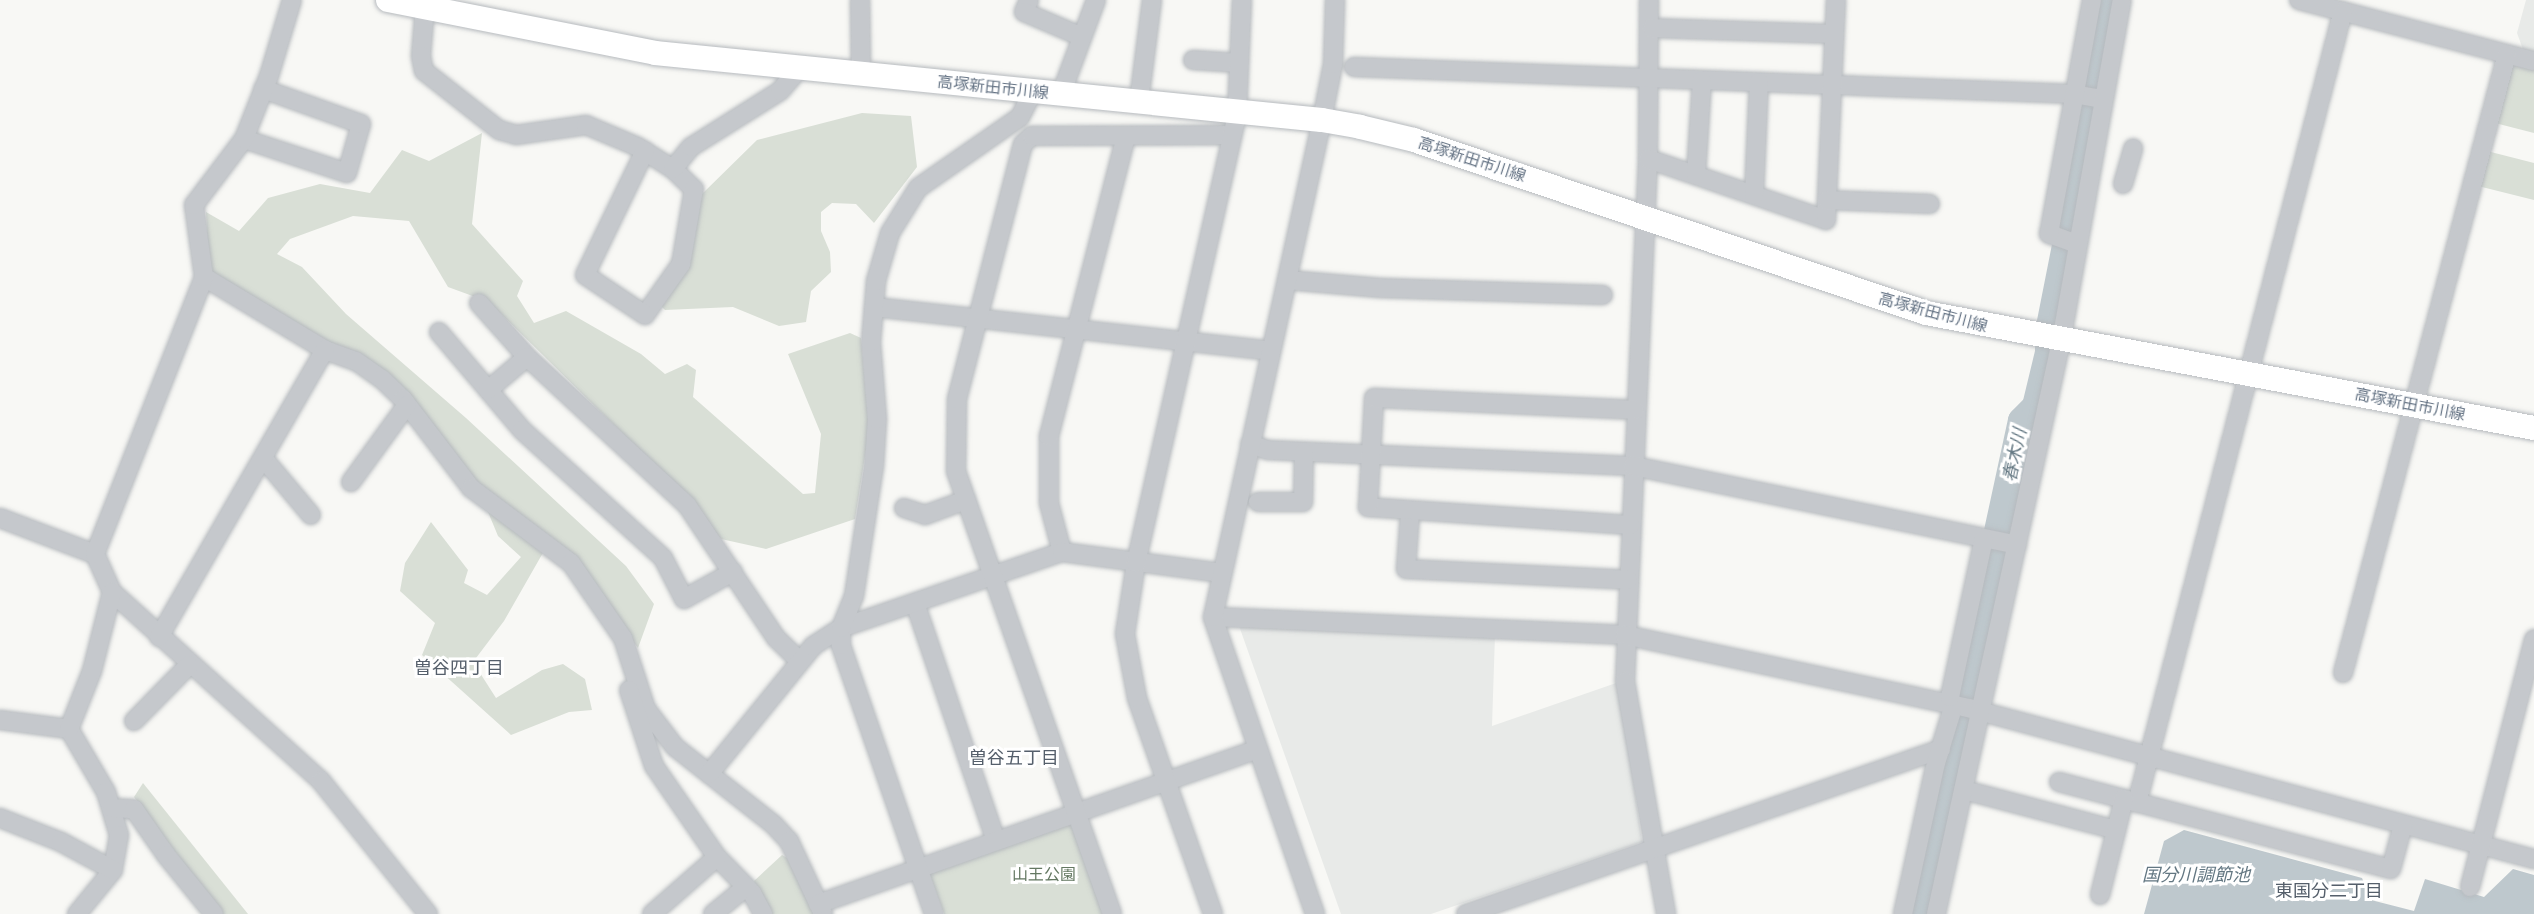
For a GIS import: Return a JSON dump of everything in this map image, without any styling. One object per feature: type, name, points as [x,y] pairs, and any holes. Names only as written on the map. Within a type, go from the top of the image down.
[{"type":"main road","name":"高塚新田市川線","points":[[388,0],[655,53],[1139,101],[1234,124],[1322,120],[1414,140],[1926,313],[2052,340],[2534,428]]},
{"type":"street","points":[[94,554],[204,277],[194,205],[244,140],[292,0]]},
{"type":"street","points":[[860,0],[861,73]]},
{"type":"street","points":[[1029,0],[1024,12],[1080,36]]},
{"type":"street","points":[[1061,94],[1080,36],[1096,0]]},
{"type":"street","points":[[1139,101],[1152,0]]},
{"type":"street","points":[[1213,914],[1130,672],[1125,634],[1136,563],[1234,124],[1242,0]]},
{"type":"street","points":[[1315,914],[1214,617],[1333,64],[1335,0]]},
{"type":"street","points":[[1649,0],[1652,28],[1648,159],[1643,219],[1625,634],[1625,700],[1653,849],[1660,912]]},
{"type":"street","points":[[1648,159],[1826,220],[1836,0]]},
{"type":"street","points":[[2068,242],[2049,234],[2077,95],[2092,0]]},
{"type":"street","points":[[1936,914],[1964,790],[1963,707],[1998,542],[2052,340],[2068,242],[2122,0]]},
{"type":"street","points":[[2299,0],[2534,61]]},
{"type":"street","points":[[425,7],[421,56],[424,71],[499,130],[516,135],[586,125],[645,151],[673,169],[694,189],[681,264],[645,315],[585,274],[645,151]]},
{"type":"street","points":[[2100,895],[2116,830],[2148,756],[2343,11]]},
{"type":"street","points":[[1652,28],[1834,34]]},
{"type":"street","points":[[2343,673],[2416,405],[2507,54]]},
{"type":"street","points":[[1193,60],[1239,63]]},
{"type":"street","points":[[1354,66],[2077,95],[2101,99]]},
{"type":"street","points":[[673,169],[691,147],[780,91],[801,67]]},
{"type":"street","points":[[1696,175],[1702,80]]},
{"type":"street","points":[[1755,195],[1759,82]]},
{"type":"street","points":[[244,140],[347,173],[361,124],[262,89]]},
{"type":"street","points":[[934,914],[841,645],[841,628],[854,596],[874,465],[876,281],[890,233],[918,188],[1020,117],[1034,91]]},
{"type":"street","points":[[1112,914],[956,471],[954,437],[957,399],[976,318],[1023,144],[1032,136],[1126,137],[1234,124]]},
{"type":"street","points":[[1062,552],[1049,503],[1048,448],[1075,331],[1126,137]]},
{"type":"street","points":[[2123,184],[2133,148]]},
{"type":"street","points":[[1827,200],[1930,204]]},
{"type":"street","points":[[204,277],[325,350],[365,367],[407,405],[471,488],[571,563],[624,638],[646,709],[675,747],[774,825],[789,842],[820,909],[917,869],[1257,749]]},
{"type":"street","points":[[1287,280],[1381,288],[1603,296]]},
{"type":"street","points":[[479,303],[527,357],[687,505],[776,638],[800,662]]},
{"type":"street","points":[[874,307],[1271,351]]},
{"type":"street","points":[[439,332],[522,430],[663,558],[684,599],[732,572]]},
{"type":"street","points":[[159,637],[325,350]]},
{"type":"street","points":[[488,390],[527,357]]},
{"type":"street","points":[[1630,525],[1410,513],[1368,507],[1370,454],[1374,398],[1635,411]]},
{"type":"street","points":[[351,482],[407,405]]},
{"type":"street","points":[[1250,444],[1268,450],[1633,466],[1998,542]]},
{"type":"street","points":[[1258,502],[1303,502],[1304,452]]},
{"type":"street","points":[[264,459],[310,515]]},
{"type":"street","points":[[904,508],[925,515],[966,500]]},
{"type":"street","points":[[1410,513],[1406,569],[1628,580]]},
{"type":"street","points":[[0,518],[94,554],[112,592],[189,665],[321,781],[428,914]]},
{"type":"street","points":[[1903,914],[1941,749],[1963,707],[1998,542]]},
{"type":"street","points":[[709,774],[813,646],[841,628],[1062,552],[1222,573]]},
{"type":"street","points":[[69,729],[92,671],[112,592]]},
{"type":"street","points":[[915,603],[996,841]]},
{"type":"street","points":[[1214,617],[1625,634],[1963,707],[2534,859]]},
{"type":"street","points":[[624,638],[625,674],[644,741],[654,766],[717,857],[746,887],[763,914]]},
{"type":"street","points":[[2470,888],[2534,639]]},
{"type":"street","points":[[134,721],[189,665]]},
{"type":"street","points":[[0,720],[69,729]]},
{"type":"street","points":[[69,729],[112,808],[119,836],[113,870],[77,914]]},
{"type":"street","points":[[1466,914],[1941,749]]},
{"type":"street","points":[[2058,782],[2391,869],[2403,825]]},
{"type":"street","points":[[1964,790],[2116,830]]},
{"type":"street","points":[[112,808],[134,809],[166,855],[214,914]]},
{"type":"street","points":[[0,818],[61,842],[113,870]]},
{"type":"street","points":[[652,914],[717,857]]},
{"type":"street","points":[[713,914],[746,887]]},
{"type":"shaded area","points":[[2526,0],[2534,0],[2534,57],[2525,55],[2517,33]]},
{"type":"shaded area","points":[[1238,623],[1495,635],[1492,726],[1619,682],[1642,842],[1431,914],[1341,914]]},
{"type":"green space","points":[[2510,64],[2534,67],[2534,133],[2495,123]]},
{"type":"green space","points":[[862,113],[911,116],[917,167],[874,223],[856,204],[832,203],[821,212],[821,231],[830,252],[831,272],[811,291],[806,322],[779,326],[733,307],[665,310],[660,305],[688,260],[702,194],[757,140]]},
{"type":"green space","points":[[482,133],[472,224],[523,281],[517,296],[534,323],[566,311],[641,354],[665,374],[687,364],[696,370],[693,397],[803,494],[815,493],[821,434],[788,354],[850,333],[861,338],[869,431],[855,519],[766,549],[721,539],[669,479],[489,302],[448,287],[409,221],[353,216],[290,239],[277,254],[302,267],[346,314],[466,418],[626,566],[654,604],[638,648],[552,537],[504,621],[473,662],[496,698],[542,670],[563,664],[585,679],[592,710],[569,712],[511,735],[422,655],[435,623],[400,591],[405,563],[431,522],[468,570],[464,583],[487,595],[521,557],[498,536],[476,483],[419,413],[316,337],[209,274],[206,212],[239,231],[268,198],[320,184],[370,193],[402,150],[429,161]]},
{"type":"green space","points":[[2487,151],[2534,163],[2534,200],[2478,186]]},
{"type":"green space","points":[[143,783],[248,914],[222,914],[134,797]]},
{"type":"green space","name":"山王公園","points":[[1070,822],[1103,914],[944,914],[929,872]]},
{"type":"green space","points":[[782,855],[793,861],[817,914],[770,914],[754,881]]},
{"type":"water","name":"国分川調節池","points":[[2184,830],[2362,878],[2371,900],[2414,911],[2425,879],[2484,897],[2513,869],[2534,875],[2534,914],[2144,914],[2164,841]]},
{"type":"waterway","name":"春木川","points":[[1914,914],[2021,420],[2035,406],[2048,352],[2048,331],[2070,220],[2067,211],[2106,0]]},
{"type":"district","name":"曽谷四丁目","points":[[459,667]]},
{"type":"district","name":"曽谷五丁目","points":[[1014,757]]},
{"type":"district","name":"東国分二丁目","points":[[2329,890]]}]
